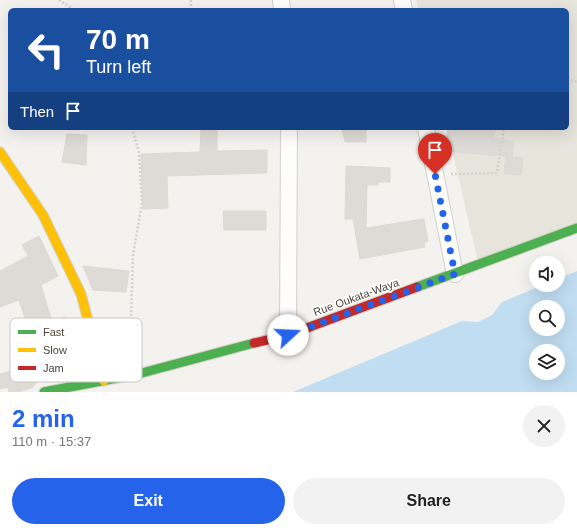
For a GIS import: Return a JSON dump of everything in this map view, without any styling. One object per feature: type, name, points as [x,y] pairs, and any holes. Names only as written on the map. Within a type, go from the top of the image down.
[{"type":"street","points":[[288,130],[288,335]]},
{"type":"street","points":[[426,130],[455,274]]},
{"type":"street","points":[[0,152],[43,215],[81,294],[87,318]]},
{"type":"street","name":"Rue Oukata-Waya","points":[[142,373],[288,335],[577,228]]},
{"type":"street","name":"Rue Oukata-Waya","points":[[44,392],[99,382]]},
{"type":"path","points":[[59,0],[72,8]]},
{"type":"path","points":[[131,318],[133,255],[142,203],[139,152],[133,130]]},
{"type":"path","points":[[435,174],[497,173],[504,130]]},
{"type":"shaded area","points":[[416,0],[577,0],[577,226],[478,262],[447,130],[569,130],[569,8],[418,8]]},
{"type":"water","points":[[577,271],[577,392],[293,392],[462,321],[478,322],[492,315],[502,302],[529,291],[565,292],[565,276]]},
{"type":"building","points":[[201,130],[217,130],[217,151],[267,150],[267,173],[167,176],[168,208],[143,209],[141,154],[200,152]]},
{"type":"building","points":[[342,130],[366,130],[366,142],[345,142]]},
{"type":"building","points":[[448,130],[495,130],[494,138],[514,142],[512,157],[445,151]]},
{"type":"building","points":[[67,134],[87,135],[86,165],[62,162]]},
{"type":"building","points":[[506,157],[523,158],[521,175],[504,174]]},
{"type":"building","points":[[346,166],[390,168],[390,182],[378,182],[378,185],[367,185],[366,228],[424,219],[428,241],[424,242],[425,247],[360,259],[353,219],[345,219]]},
{"type":"building","points":[[223,211],[266,211],[266,230],[224,230]]},
{"type":"building","points":[[39,236],[58,276],[41,285],[51,318],[25,318],[19,300],[0,307],[0,271],[28,256],[22,245]]},
{"type":"building","points":[[83,266],[129,271],[126,292],[93,290]]},
{"type":"building","points":[[10,371],[10,382],[38,382],[32,388],[18,392],[9,392],[8,387],[0,389],[0,374]]},
{"type":"traffic: fast","points":[[417,287],[577,228]]},
{"type":"traffic: fast","points":[[142,373],[254,343]]},
{"type":"traffic: fast","points":[[44,392],[96,382]]},
{"type":"traffic: slow","points":[[0,152],[43,215],[81,294],[87,318]]},
{"type":"traffic: jam","points":[[254,343],[288,335],[417,287]]},
{"type":"route","points":[[288,335],[455,274],[435,174]]}]
